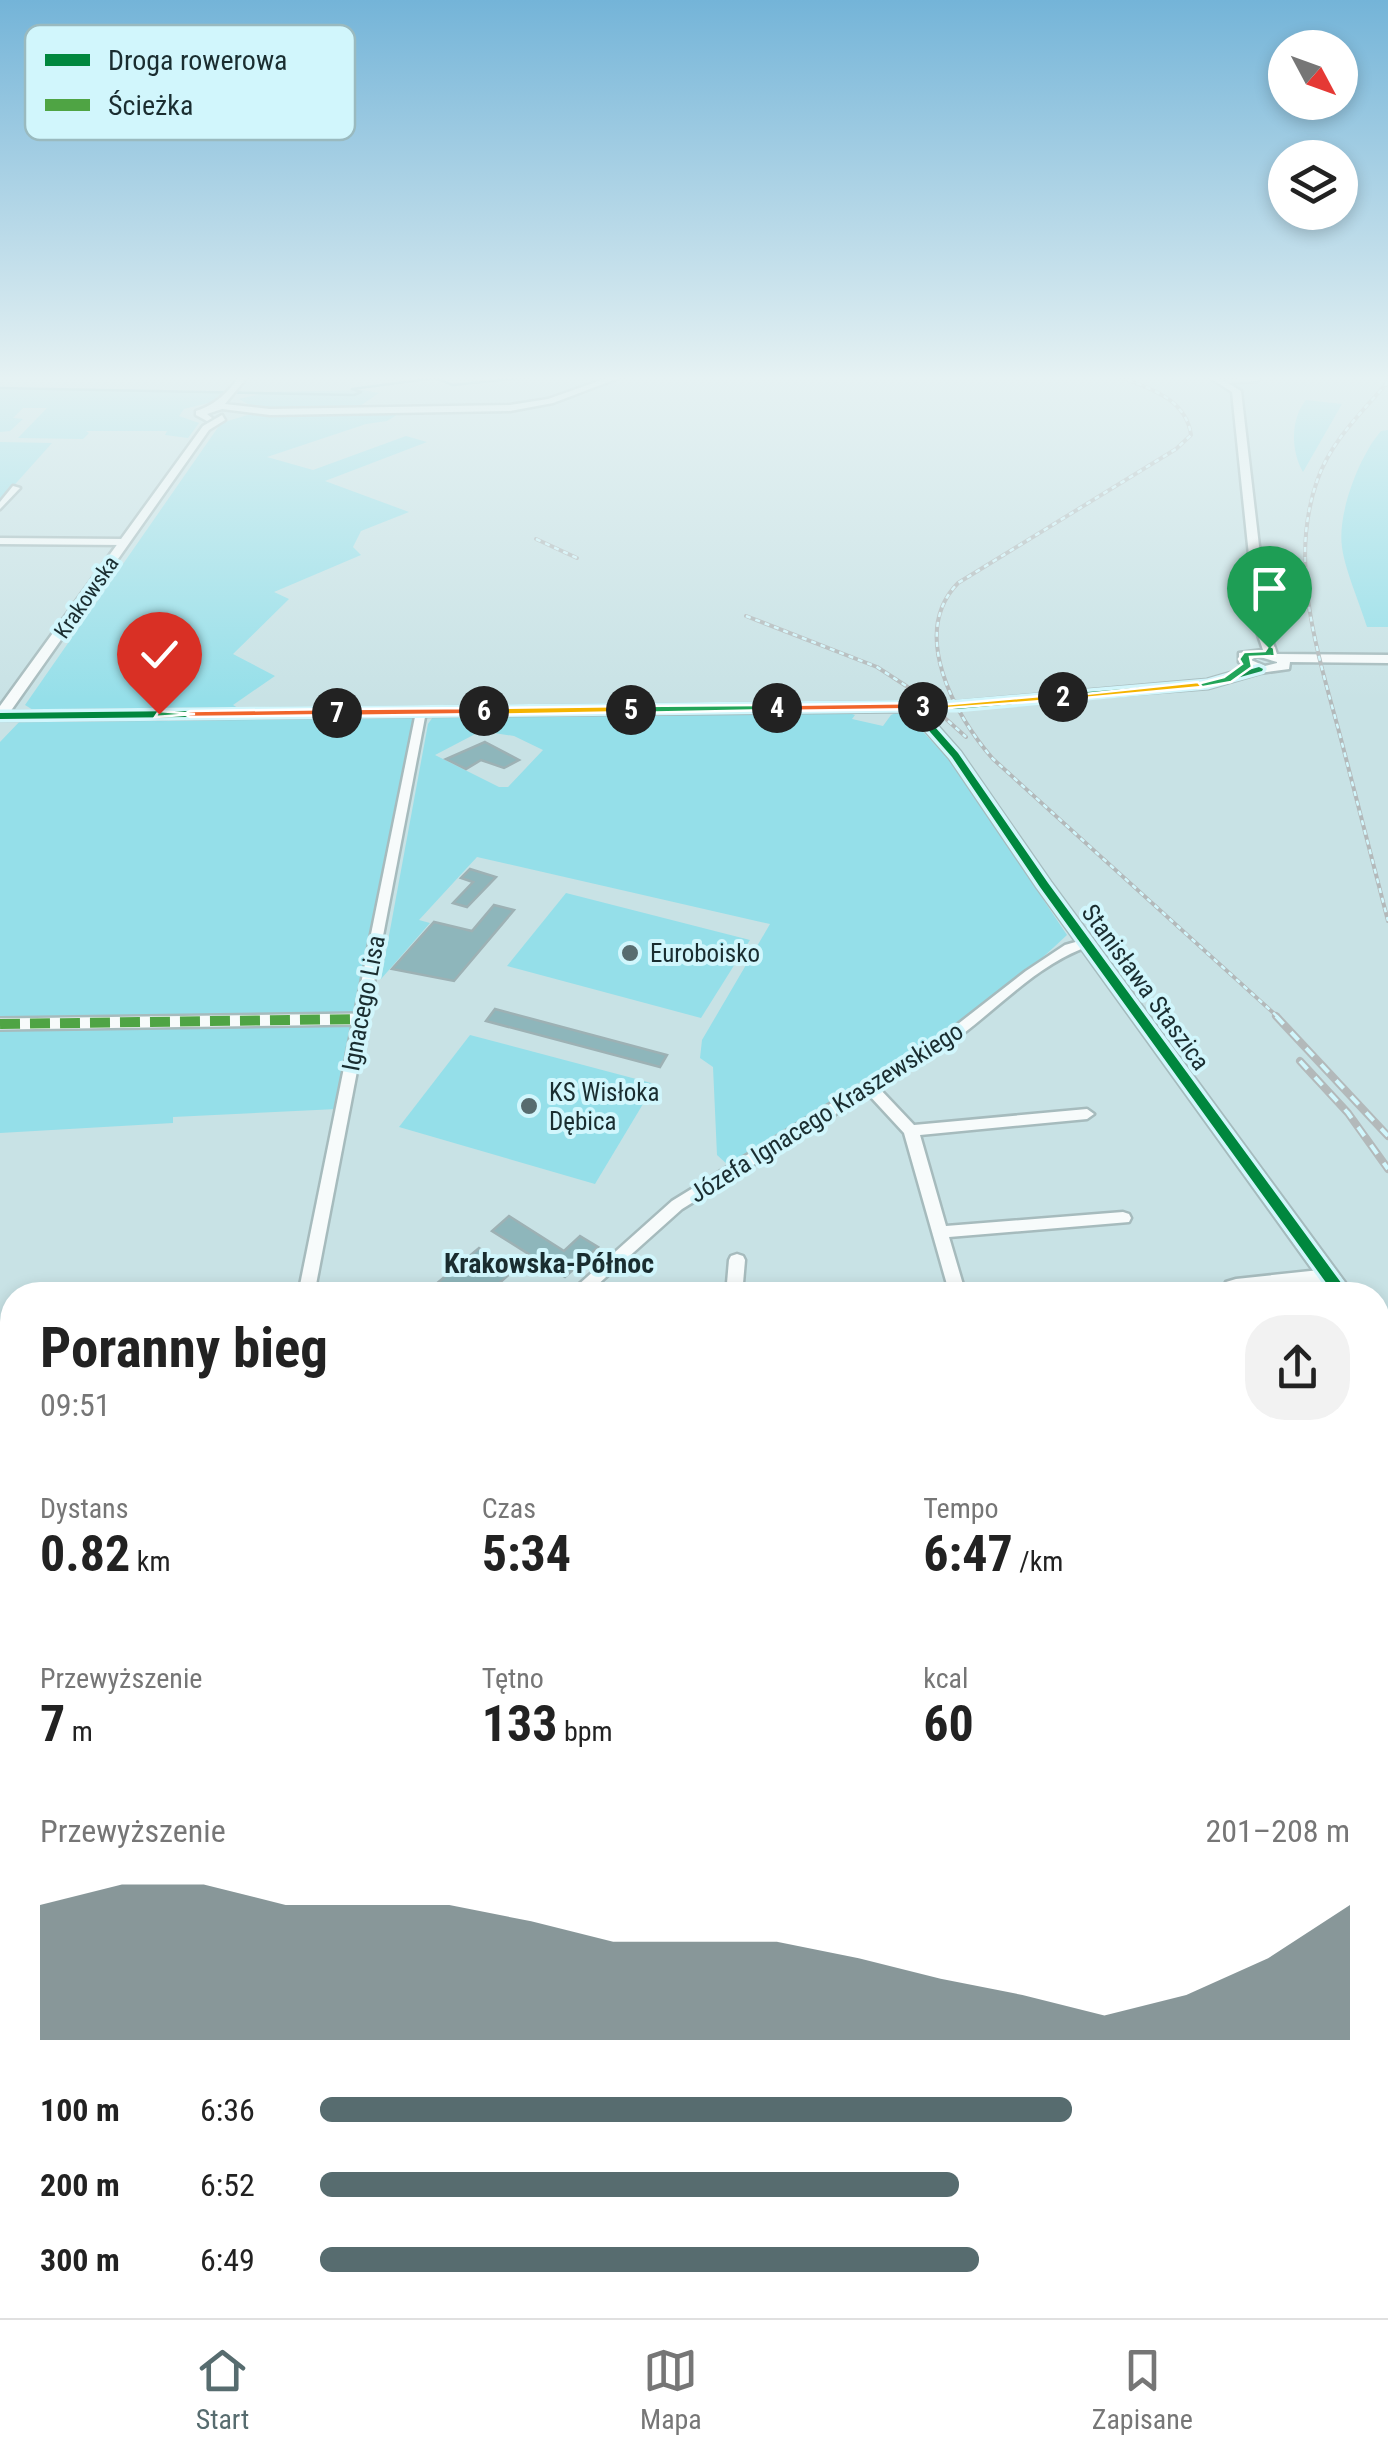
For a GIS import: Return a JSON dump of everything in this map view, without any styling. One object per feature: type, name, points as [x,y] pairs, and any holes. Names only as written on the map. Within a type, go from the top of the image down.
[{"type":"street","name":"Krakowska","points":[[0,716],[5,703],[164,484]]},
{"type":"street","points":[[1247,484],[1267,660]]},
{"type":"street","points":[[0,507],[16,488]]},
{"type":"street","points":[[0,541],[124,542]]},
{"type":"street","points":[[0,716],[913,707],[987,704],[1227,679],[1267,660],[1388,660]]},
{"type":"street","name":"Stanisława Staszica","points":[[913,707],[955,755],[1086,943],[1334,1282]]},
{"type":"street","name":"Ignacego Lisa","points":[[309,1282],[421,712]]},
{"type":"street","name":"Józefa Ignacego Kraszewskiego","points":[[590,1282],[678,1205],[870,1088],[954,1034],[1070,948],[1086,943]]},
{"type":"street","points":[[0,1024],[360,1019]]},
{"type":"street","points":[[870,1088],[911,1131],[954,1282]]},
{"type":"street","points":[[911,1131],[1087,1114]]},
{"type":"street","points":[[940,1232],[1123,1218]]},
{"type":"street","points":[[735,1282],[737,1260]]},
{"type":"street","points":[[1267,1282],[1330,1276]]},
{"type":"shaded area","points":[[0,484],[15,484],[0,501]]},
{"type":"shaded area","points":[[178,484],[334,484],[409,512],[361,531],[353,547],[361,555],[274,592],[289,599],[233,654],[275,676],[233,705],[238,708],[33,710],[25,705]]},
{"type":"shaded area","points":[[1353,484],[1388,484],[1388,627],[1367,627],[1346,566],[1341,533]]},
{"type":"shaded area","points":[[840,710],[855,715],[852,719],[883,726],[900,711],[952,763],[1067,935],[947,1031],[728,1165],[717,1155],[713,1067],[700,1058],[702,1040],[770,924],[477,857],[419,920],[430,923],[381,979],[428,724],[435,714]],"holes":[[[481,731],[514,736],[543,750],[508,787],[499,787],[435,755]]]},
{"type":"shaded area","points":[[415,716],[337,1109],[173,1117],[173,1123],[0,1133],[0,742],[21,720]]},
{"type":"shaded area","name":"Euroboisko","points":[[566,893],[750,940],[701,1018],[507,966]]},
{"type":"shaded area","name":"KS Wisłoka Dębica","points":[[470,1035],[655,1084],[595,1184],[399,1127]]},
{"type":"building","points":[[485,742],[519,760],[504,768],[481,760],[466,769],[446,759]]},
{"type":"building","points":[[470,869],[496,877],[467,907],[453,903],[473,882],[461,878]]},
{"type":"building","points":[[494,905],[514,910],[454,981],[392,969],[434,922],[472,931]]},
{"type":"building","points":[[495,1009],[667,1055],[660,1067],[486,1021]]},
{"type":"building","points":[[509,1216],[564,1251],[580,1236],[598,1247],[565,1277],[492,1231]]},
{"type":"building","points":[[479,1248],[514,1270],[501,1282],[438,1282]]},
{"type":"railway","points":[[1119,484],[958,583],[944,603],[937,626],[943,674],[952,698],[993,759],[1279,1018]]},
{"type":"railway","points":[[1316,484],[1305,546],[1310,613],[1388,921]]},
{"type":"railway","points":[[536,539],[577,558]]},
{"type":"railway","points":[[746,616],[877,667],[917,693],[966,737]]},
{"type":"railway","points":[[1276,1016],[1388,1136]]},
{"type":"railway","points":[[1300,1061],[1348,1113],[1388,1169]]},
{"type":"marked path","points":[[0,1024],[361,1019]]},
{"type":"cycle path","points":[[0,716],[957,706],[1208,684],[1259,669]]},
{"type":"cycle path","points":[[913,707],[955,755],[1044,885],[1334,1282]]},
{"type":"place","name":"Euroboisko","points":[[630,953]]},
{"type":"place","name":"KS Wisłoka Dębica","points":[[529,1106]]},
{"type":"district","name":"Krakowska-Północ","points":[[549,1263]]},
{"type":"route","points":[[159,714],[956,706],[1208,684],[1227,679],[1248,665],[1244,659],[1247,654],[1271,654],[1269,648]]}]
